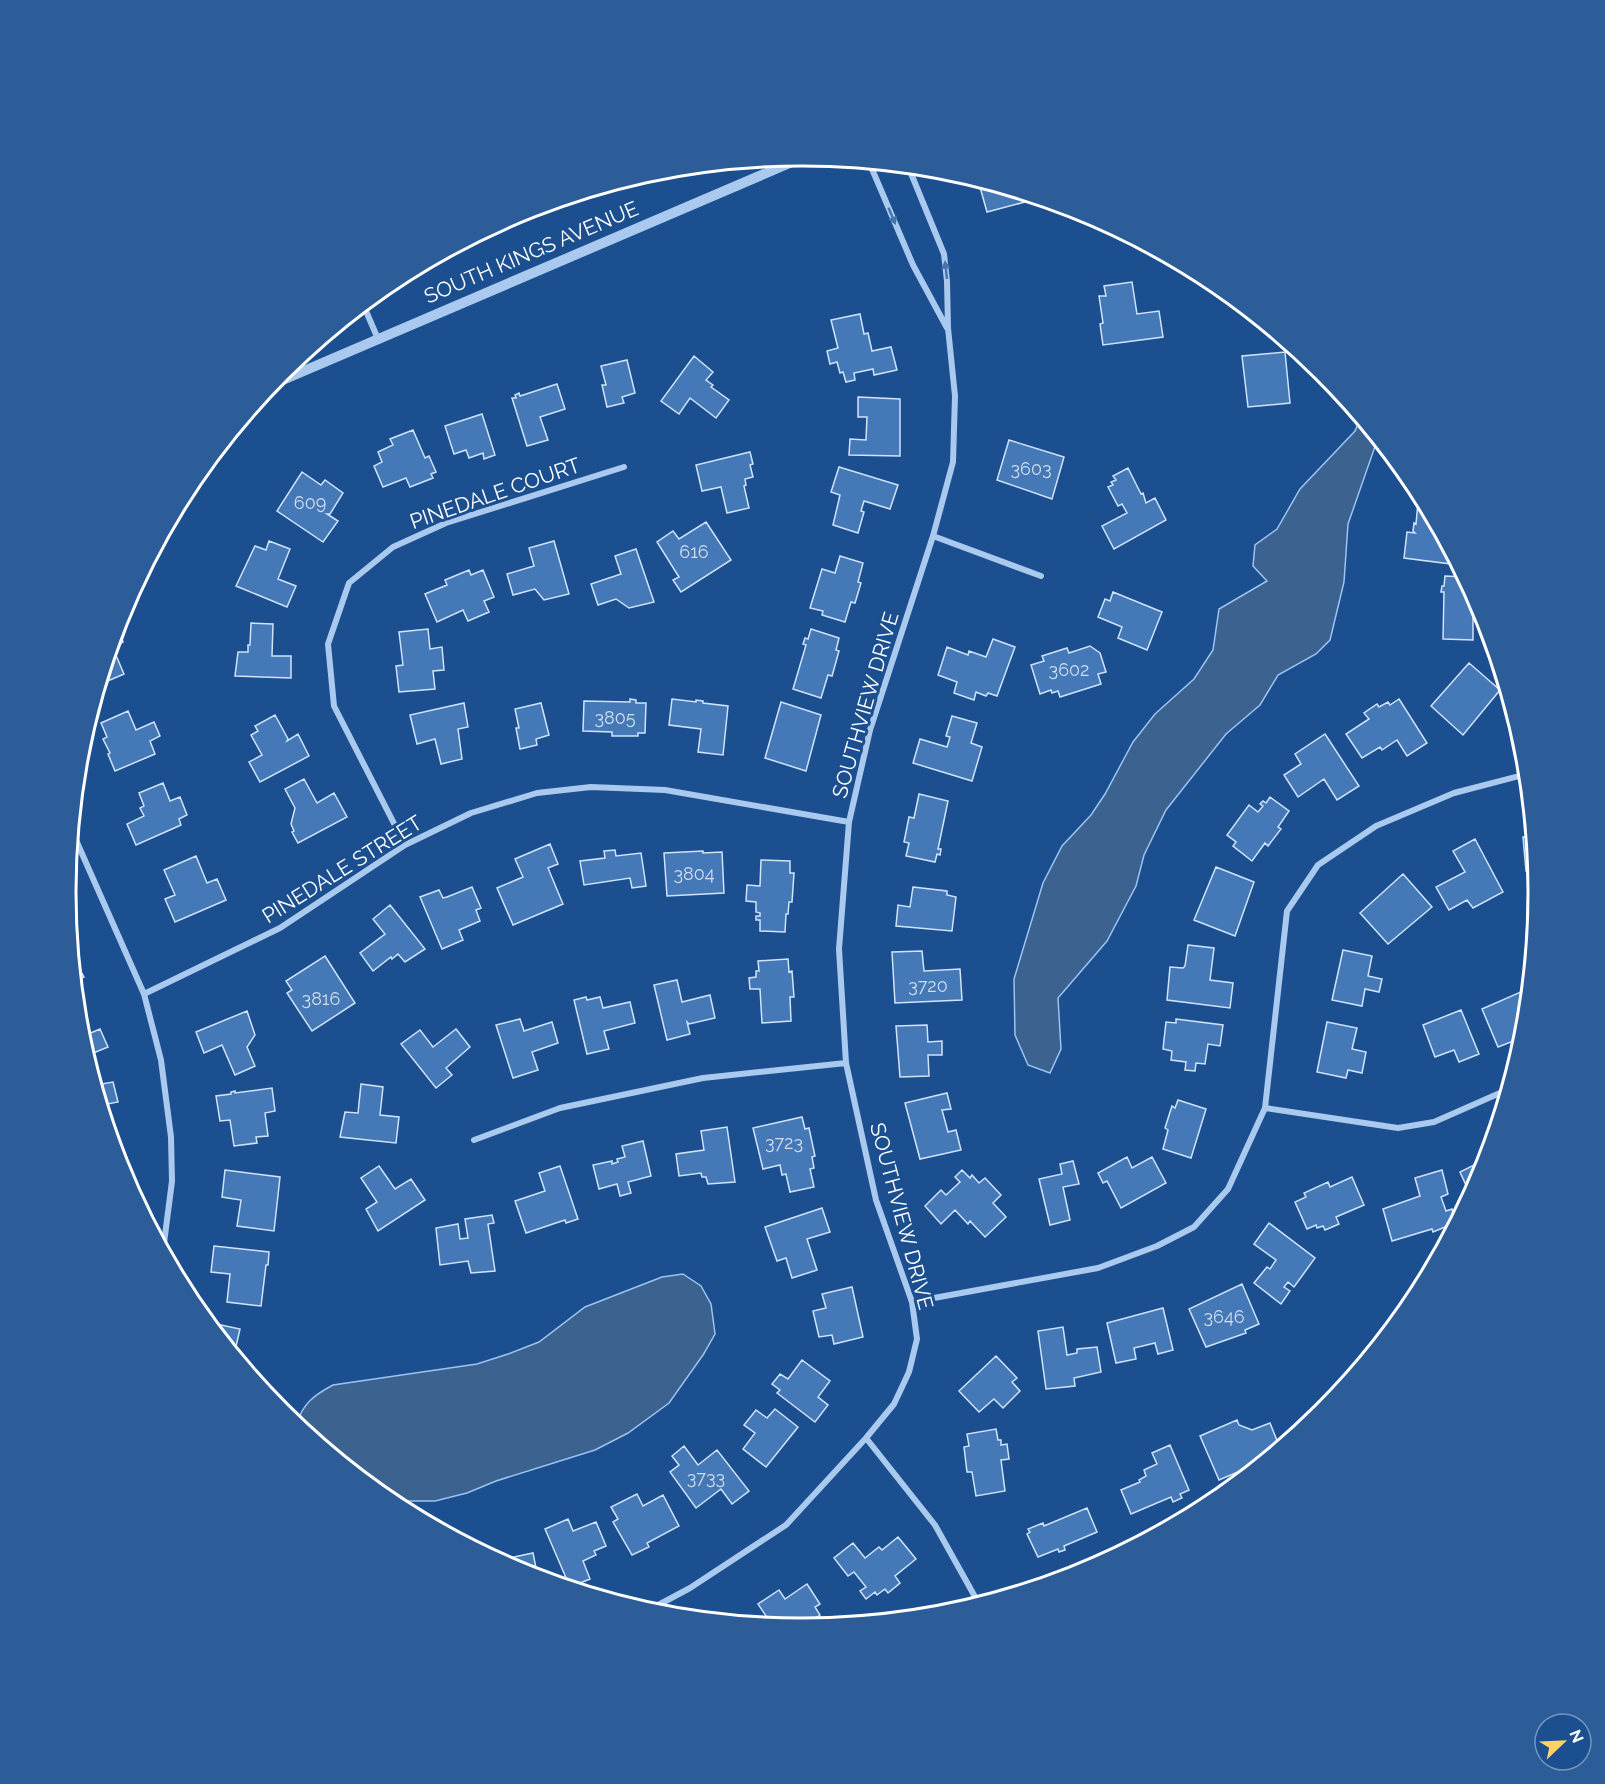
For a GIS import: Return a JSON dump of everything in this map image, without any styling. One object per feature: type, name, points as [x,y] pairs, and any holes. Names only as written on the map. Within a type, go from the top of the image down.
[{"type":"street","name":"SOUTH KINGS AVENUE","points":[[292,376],[780,167]]},
{"type":"street","name":"SOUTHVIEW DRIVE","points":[[872,170],[913,266],[948,328]]},
{"type":"street","name":"SOUTHVIEW DRIVE","points":[[660,1604],[690,1588],[786,1525],[894,1404],[909,1372],[917,1339],[912,1302],[876,1200],[846,1063],[839,949],[849,822],[870,730],[933,536],[953,462],[955,396],[944,254],[911,174]]},
{"type":"street","points":[[366,312],[378,339]]},
{"type":"street","name":"PINEDALE COURT","points":[[405,845],[334,706],[328,644],[349,583],[393,547],[446,523],[624,467]]},
{"type":"street","points":[[933,536],[1041,576]]},
{"type":"street","points":[[912,1302],[1098,1268],[1157,1246],[1194,1227],[1228,1189],[1265,1108],[1287,911],[1318,865],[1376,826],[1454,793],[1519,776]]},
{"type":"street","name":"PINEDALE STREET","points":[[144,994],[280,928],[405,845],[471,813],[537,793],[591,787],[665,790],[849,822]]},
{"type":"street","points":[[78,845],[144,994],[161,1060],[171,1137],[172,1181],[165,1238]]},
{"type":"street","points":[[474,1140],[560,1108],[703,1078],[846,1063]]},
{"type":"street","points":[[1265,1108],[1398,1128],[1434,1122],[1500,1093]]},
{"type":"street","points":[[866,1438],[935,1525],[975,1597]]},
{"type":"water","points":[[1358,425],[1375,446],[1348,524],[1344,582],[1330,640],[1316,654],[1278,675],[1260,705],[1226,734],[1166,810],[1144,855],[1136,886],[1107,941],[1058,998],[1061,1049],[1050,1073],[1028,1065],[1015,1035],[1014,979],[1043,883],[1062,846],[1091,815],[1133,742],[1155,714],[1194,679],[1213,650],[1219,609],[1267,581],[1253,566],[1255,545],[1277,529],[1300,489],[1355,431]]},
{"type":"water","points":[[683,1274],[701,1286],[711,1304],[715,1334],[669,1403],[628,1433],[595,1450],[496,1481],[467,1493],[435,1501],[407,1501],[361,1468],[300,1415],[310,1400],[333,1385],[477,1364],[508,1354],[539,1342],[585,1307],[662,1277]]},
{"type":"building","points":[[980,189],[1025,202],[1025,202],[987,212]]},
{"type":"building","points":[[1132,282],[1137,314],[1159,311],[1163,337],[1103,345],[1099,296],[1106,296],[1104,286]]},
{"type":"building","points":[[860,314],[864,334],[868,333],[872,351],[891,347],[897,370],[874,375],[873,369],[854,373],[855,380],[846,382],[837,362],[830,364],[827,351],[838,348],[831,320]]},
{"type":"building","points":[[1285,352],[1290,403],[1248,407],[1242,356]]},
{"type":"building","points":[[694,356],[713,372],[706,380],[713,385],[711,387],[729,400],[716,418],[690,398],[679,414],[661,401]]},
{"type":"building","points":[[627,360],[635,393],[622,397],[624,403],[607,407],[602,385],[606,385],[601,366]]},
{"type":"building","points":[[557,384],[565,409],[540,417],[548,440],[527,446],[512,398],[516,398],[515,395],[519,393],[520,396]]},
{"type":"building","points":[[858,397],[900,399],[900,456],[849,455],[850,439],[866,440],[867,417],[858,417]]},
{"type":"building","points":[[482,414],[495,455],[484,459],[483,453],[469,458],[466,450],[454,454],[445,426]]},
{"type":"building","points":[[413,430],[425,458],[429,456],[436,472],[431,474],[433,478],[410,487],[406,478],[383,487],[374,466],[382,462],[378,452],[393,445],[390,439]]},
{"type":"building","points":[[1009,440],[1064,457],[1052,499],[997,480]]},
{"type":"building","points":[[750,452],[753,477],[745,479],[746,485],[744,486],[749,508],[727,513],[721,487],[702,491],[696,465]]},
{"type":"building","points":[[839,467],[898,485],[890,509],[864,501],[861,511],[864,512],[858,533],[833,525],[840,495],[831,492]]},
{"type":"building","points":[[1128,468],[1141,494],[1143,493],[1146,503],[1155,498],[1166,520],[1114,549],[1102,526],[1127,513],[1122,504],[1118,506],[1108,487],[1116,480],[1113,476]]},
{"type":"building","points":[[302,472],[321,485],[325,480],[343,493],[330,514],[327,514],[338,521],[323,542],[277,511]]},
{"type":"building","points":[[1418,507],[1450,564],[1404,558],[1407,532],[1415,533],[1414,523],[1416,524]]},
{"type":"building","points":[[706,522],[731,560],[681,592],[673,580],[679,577],[657,542],[673,531],[679,539]]},
{"type":"building","points":[[269,541],[290,549],[278,579],[296,586],[287,607],[236,586],[255,546],[266,550]]},
{"type":"building","points":[[554,541],[569,594],[544,600],[535,589],[513,595],[507,574],[534,566],[529,548]]},
{"type":"building","points":[[636,549],[654,602],[629,608],[616,599],[598,605],[591,584],[621,574],[615,556]]},
{"type":"building","points":[[840,556],[863,563],[858,582],[861,583],[855,603],[851,602],[845,622],[822,615],[823,611],[810,608],[822,569],[835,573]]},
{"type":"building","points":[[469,570],[471,575],[483,570],[494,597],[484,601],[489,612],[468,621],[463,610],[437,622],[425,594],[447,585],[445,580]]},
{"type":"building","points":[[1445,576],[1456,577],[1473,615],[1473,640],[1443,639],[1444,592],[1441,592]]},
{"type":"building","points":[[1113,592],[1162,612],[1147,650],[1118,638],[1122,627],[1098,617],[1105,599],[1110,601]]},
{"type":"building","points":[[251,623],[273,624],[272,656],[291,656],[291,678],[235,676],[238,652],[248,652]]},
{"type":"building","points":[[428,629],[430,649],[442,647],[444,670],[433,671],[435,689],[399,692],[396,666],[403,665],[399,632]]},
{"type":"building","points":[[811,629],[839,638],[836,650],[839,651],[832,676],[828,675],[821,698],[793,689],[806,645],[803,644],[805,638],[808,639]]},
{"type":"building","points":[[993,639],[1015,647],[997,696],[988,693],[986,696],[976,692],[974,700],[954,693],[957,682],[938,675],[947,647],[968,655],[969,651],[986,657]]},
{"type":"building","points":[[1090,646],[1100,653],[1106,672],[1098,674],[1101,684],[1060,697],[1058,691],[1052,693],[1051,690],[1040,694],[1031,665],[1044,661],[1042,656],[1067,648],[1069,653]]},
{"type":"building","points":[[116,656],[124,674],[108,681]]},
{"type":"building","points":[[1469,663],[1500,690],[1463,735],[1431,706]]},
{"type":"building","points":[[630,699],[636,700],[636,703],[646,703],[645,733],[638,733],[638,736],[612,736],[612,732],[583,731],[584,701],[630,702]]},
{"type":"building","points":[[672,699],[696,702],[696,700],[728,706],[723,755],[698,752],[701,729],[669,725]]},
{"type":"building","points":[[1399,699],[1427,743],[1407,756],[1397,740],[1382,750],[1380,747],[1362,758],[1346,734],[1369,719],[1364,713],[1377,704],[1379,707],[1388,702],[1390,705]]},
{"type":"building","points":[[781,702],[821,715],[806,771],[765,758]]},
{"type":"building","points":[[464,703],[468,727],[458,729],[462,759],[441,764],[435,739],[417,744],[410,715]]},
{"type":"building","points":[[541,703],[549,735],[536,739],[537,745],[520,749],[515,709]]},
{"type":"building","points":[[128,711],[136,730],[154,722],[160,736],[150,741],[155,754],[115,771],[103,739],[107,737],[101,723]]},
{"type":"building","points":[[275,715],[287,741],[298,734],[309,756],[260,782],[249,762],[262,755],[251,735],[258,731],[255,726]]},
{"type":"building","points":[[952,716],[977,723],[971,743],[982,747],[972,781],[913,763],[920,739],[947,747],[950,737],[946,736]]},
{"type":"building","points":[[1325,734],[1359,786],[1337,800],[1324,779],[1298,797],[1284,775],[1301,764],[1295,754]]},
{"type":"building","points":[[304,779],[317,803],[334,793],[347,817],[298,843],[292,832],[294,831],[291,824],[295,808],[285,789]]},
{"type":"building","points":[[163,783],[170,801],[180,797],[187,815],[179,819],[181,825],[136,845],[127,824],[144,816],[140,808],[144,806],[139,793]]},
{"type":"building","points":[[919,794],[948,801],[938,849],[941,849],[940,855],[937,854],[935,862],[906,856],[909,843],[904,842],[909,817],[914,818]]},
{"type":"building","points":[[1270,797],[1289,811],[1278,827],[1281,829],[1268,846],[1265,843],[1252,861],[1233,846],[1236,842],[1227,835],[1249,805],[1258,812],[1263,806],[1260,804],[1263,801],[1266,803]]},
{"type":"building","points":[[1523,837],[1526,837],[1528,871],[1526,871]]},
{"type":"building","points":[[1475,839],[1503,892],[1473,908],[1467,900],[1449,910],[1436,887],[1465,872],[1453,851]]},
{"type":"building","points":[[550,844],[558,864],[548,868],[563,904],[513,925],[497,888],[523,877],[515,859]]},
{"type":"building","points":[[615,850],[616,856],[641,853],[646,886],[632,888],[630,878],[584,885],[580,861],[605,858],[604,851]]},
{"type":"building","points":[[703,851],[703,853],[722,852],[724,893],[667,896],[664,853]]},
{"type":"building","points":[[196,856],[207,883],[217,879],[226,900],[175,922],[165,899],[175,895],[164,870]]},
{"type":"building","points":[[761,860],[790,861],[790,873],[794,873],[792,902],[789,902],[788,914],[786,914],[785,932],[760,931],[760,920],[756,920],[756,916],[760,916],[760,913],[756,912],[756,902],[746,901],[747,885],[760,886]]},
{"type":"building","points":[[1216,867],[1254,882],[1235,936],[1194,920]]},
{"type":"building","points":[[1403,874],[1432,907],[1388,944],[1360,913]]},
{"type":"building","points":[[472,887],[481,908],[476,910],[480,921],[459,930],[463,940],[442,949],[420,897],[439,890],[443,898]]},
{"type":"building","points":[[913,887],[947,891],[947,895],[956,897],[952,931],[896,926],[898,905],[910,907]]},
{"type":"building","points":[[390,905],[425,949],[405,962],[398,954],[373,971],[360,953],[385,934],[373,919]]},
{"type":"building","points":[[1188,945],[1214,948],[1210,980],[1233,983],[1230,1008],[1167,1000],[1170,967],[1183,968],[1185,966]]},
{"type":"building","points":[[1343,950],[1372,956],[1368,976],[1382,979],[1379,992],[1365,989],[1362,1006],[1332,1000]]},
{"type":"building","points":[[922,951],[924,971],[960,969],[962,1000],[895,1003],[892,952]]},
{"type":"building","points":[[325,956],[355,1003],[312,1031],[287,993],[292,990],[286,981]]},
{"type":"building","points":[[788,959],[789,972],[792,971],[794,997],[790,997],[791,1021],[762,1023],[760,989],[750,989],[749,978],[756,977],[756,971],[759,971],[758,961]]},
{"type":"building","points":[[677,980],[682,1002],[710,995],[715,1018],[689,1024],[687,1022],[690,1034],[667,1040],[654,985]]},
{"type":"building","points":[[1521,992],[1513,1041],[1498,1047],[1482,1009]]},
{"type":"building","points":[[586,997],[587,1000],[600,997],[603,1008],[630,1002],[635,1023],[604,1031],[609,1049],[587,1054],[574,1000]]},
{"type":"building","points":[[1461,1010],[1479,1054],[1459,1062],[1454,1050],[1435,1057],[1423,1025]]},
{"type":"building","points":[[247,1011],[255,1035],[247,1047],[255,1066],[235,1075],[222,1045],[204,1053],[196,1032]]},
{"type":"building","points":[[520,1019],[524,1031],[552,1022],[558,1043],[532,1052],[538,1070],[513,1078],[496,1025]]},
{"type":"building","points":[[1176,1019],[1223,1025],[1220,1046],[1208,1044],[1205,1064],[1196,1063],[1195,1071],[1185,1070],[1186,1062],[1171,1060],[1172,1051],[1163,1049],[1166,1022],[1176,1023]]},
{"type":"building","points":[[1327,1022],[1357,1028],[1352,1049],[1366,1052],[1362,1073],[1348,1070],[1346,1078],[1317,1072]]},
{"type":"building","points":[[927,1025],[928,1042],[942,1041],[942,1055],[928,1055],[929,1076],[900,1077],[896,1026]]},
{"type":"building","points":[[100,1029],[108,1047],[94,1053],[90,1033]]},
{"type":"building","points":[[456,1029],[470,1047],[446,1068],[452,1075],[436,1088],[401,1044],[420,1030],[433,1047]]},
{"type":"building","points":[[113,1082],[118,1102],[108,1104],[102,1084]]},
{"type":"building","points":[[361,1084],[383,1087],[380,1115],[399,1117],[396,1143],[340,1137],[345,1112],[358,1113]]},
{"type":"building","points":[[272,1088],[275,1111],[265,1113],[268,1136],[256,1137],[257,1143],[234,1146],[230,1120],[220,1121],[216,1096],[231,1094],[235,1091],[235,1093]]},
{"type":"building","points":[[947,1093],[951,1109],[942,1110],[948,1132],[956,1130],[961,1150],[920,1159],[905,1103]]},
{"type":"building","points":[[1178,1100],[1206,1109],[1191,1158],[1163,1149],[1168,1130],[1165,1128],[1172,1106],[1175,1108]]},
{"type":"building","points":[[802,1117],[805,1129],[809,1128],[815,1156],[812,1157],[814,1168],[810,1169],[814,1187],[790,1192],[786,1174],[782,1175],[780,1165],[763,1169],[753,1128]]},
{"type":"building","points":[[727,1127],[735,1182],[708,1184],[706,1177],[702,1177],[701,1173],[679,1176],[676,1154],[704,1150],[701,1131]]},
{"type":"building","points":[[643,1141],[651,1176],[628,1182],[631,1193],[620,1196],[617,1184],[599,1189],[593,1165],[618,1162],[617,1159],[625,1157],[622,1146]]},
{"type":"building","points":[[1127,1157],[1132,1168],[1152,1157],[1166,1183],[1121,1208],[1107,1181],[1103,1183],[1098,1173]]},
{"type":"building","points":[[1073,1161],[1079,1184],[1063,1187],[1070,1220],[1050,1225],[1039,1179],[1062,1174],[1060,1164]]},
{"type":"building","points":[[1475,1164],[1466,1185],[1460,1172]]},
{"type":"building","points":[[379,1166],[395,1189],[411,1179],[425,1200],[378,1231],[366,1209],[377,1202],[361,1178]]},
{"type":"building","points":[[560,1166],[578,1219],[566,1223],[565,1220],[526,1233],[515,1201],[545,1191],[539,1173]]},
{"type":"building","points":[[225,1170],[280,1177],[274,1231],[237,1226],[241,1200],[222,1197]]},
{"type":"building","points":[[962,1170],[970,1178],[972,1175],[979,1183],[985,1178],[1001,1195],[993,1203],[1006,1217],[985,1237],[970,1221],[968,1224],[955,1210],[941,1224],[925,1206],[941,1190],[946,1195],[960,1182],[955,1177]]},
{"type":"building","points":[[1442,1170],[1448,1194],[1441,1197],[1446,1211],[1452,1209],[1453,1214],[1447,1226],[1433,1232],[1432,1229],[1392,1241],[1383,1209],[1420,1196],[1415,1178]]},
{"type":"building","points":[[1352,1177],[1364,1205],[1336,1217],[1339,1224],[1325,1230],[1323,1226],[1317,1228],[1316,1225],[1307,1229],[1295,1202],[1306,1197],[1304,1193],[1328,1182],[1330,1187]]},
{"type":"building","points":[[822,1208],[830,1232],[807,1239],[817,1270],[792,1278],[786,1258],[777,1261],[765,1227]]},
{"type":"building","points":[[492,1215],[494,1223],[488,1224],[495,1271],[471,1273],[468,1261],[440,1265],[436,1228],[458,1224],[460,1239],[468,1238],[465,1219]]},
{"type":"building","points":[[1269,1223],[1315,1258],[1294,1287],[1288,1282],[1284,1287],[1290,1291],[1281,1304],[1254,1283],[1267,1267],[1270,1269],[1276,1260],[1254,1244]]},
{"type":"building","points":[[214,1246],[269,1252],[261,1306],[227,1302],[230,1274],[211,1272]]},
{"type":"building","points":[[1242,1284],[1259,1324],[1245,1330],[1246,1333],[1206,1347],[1189,1309]]},
{"type":"building","points":[[852,1287],[863,1337],[834,1344],[832,1335],[819,1337],[813,1311],[826,1308],[822,1294]]},
{"type":"building","points":[[1163,1308],[1173,1350],[1158,1354],[1155,1343],[1134,1348],[1136,1359],[1116,1363],[1107,1323]]},
{"type":"building","points":[[220,1325],[240,1329],[236,1345]]},
{"type":"building","points":[[1063,1327],[1067,1355],[1077,1353],[1077,1349],[1097,1347],[1101,1372],[1074,1378],[1075,1386],[1046,1389],[1038,1331]]},
{"type":"building","points":[[996,1356],[1017,1378],[1012,1382],[1020,1391],[1003,1408],[994,1399],[979,1412],[959,1391]]},
{"type":"building","points":[[802,1360],[830,1381],[818,1397],[828,1405],[815,1422],[777,1393],[780,1390],[772,1384],[780,1374],[788,1379]]},
{"type":"building","points":[[775,1409],[798,1427],[766,1467],[743,1449],[755,1433],[744,1425],[756,1410],[767,1418]]},
{"type":"building","points":[[1237,1420],[1239,1425],[1252,1430],[1270,1423],[1277,1441],[1240,1471],[1219,1480],[1200,1436]]},
{"type":"building","points":[[996,1429],[1001,1445],[1007,1444],[1009,1459],[1001,1460],[1005,1491],[976,1496],[972,1472],[967,1472],[964,1447],[969,1446],[967,1434]]},
{"type":"building","points":[[1170,1445],[1189,1490],[1180,1494],[1182,1498],[1173,1502],[1171,1497],[1131,1514],[1121,1490],[1140,1482],[1139,1480],[1146,1476],[1144,1470],[1157,1464],[1152,1453]]},
{"type":"building","points":[[684,1446],[698,1465],[717,1450],[749,1491],[732,1504],[721,1489],[696,1508],[670,1472],[679,1465],[672,1456]]},
{"type":"building","points":[[637,1494],[643,1506],[663,1495],[679,1526],[647,1543],[649,1547],[632,1555],[613,1522],[618,1519],[611,1507]]},
{"type":"building","points":[[1087,1508],[1097,1532],[1064,1546],[1065,1550],[1059,1552],[1058,1549],[1038,1557],[1027,1534],[1030,1532],[1028,1529],[1043,1523],[1044,1526]]},
{"type":"building","points":[[568,1519],[573,1531],[596,1522],[606,1546],[594,1551],[596,1555],[583,1561],[590,1579],[581,1583],[566,1578],[545,1529]]},
{"type":"building","points":[[898,1537],[916,1559],[895,1576],[900,1583],[888,1593],[885,1589],[877,1595],[875,1592],[866,1599],[860,1591],[866,1587],[854,1572],[848,1576],[834,1558],[853,1543],[865,1558],[879,1547],[882,1550]]},
{"type":"building","points":[[533,1553],[536,1567],[525,1563],[512,1557]]},
{"type":"building","points":[[807,1584],[820,1604],[815,1607],[820,1615],[802,1618],[766,1616],[758,1604],[779,1590],[785,1599]]}]
